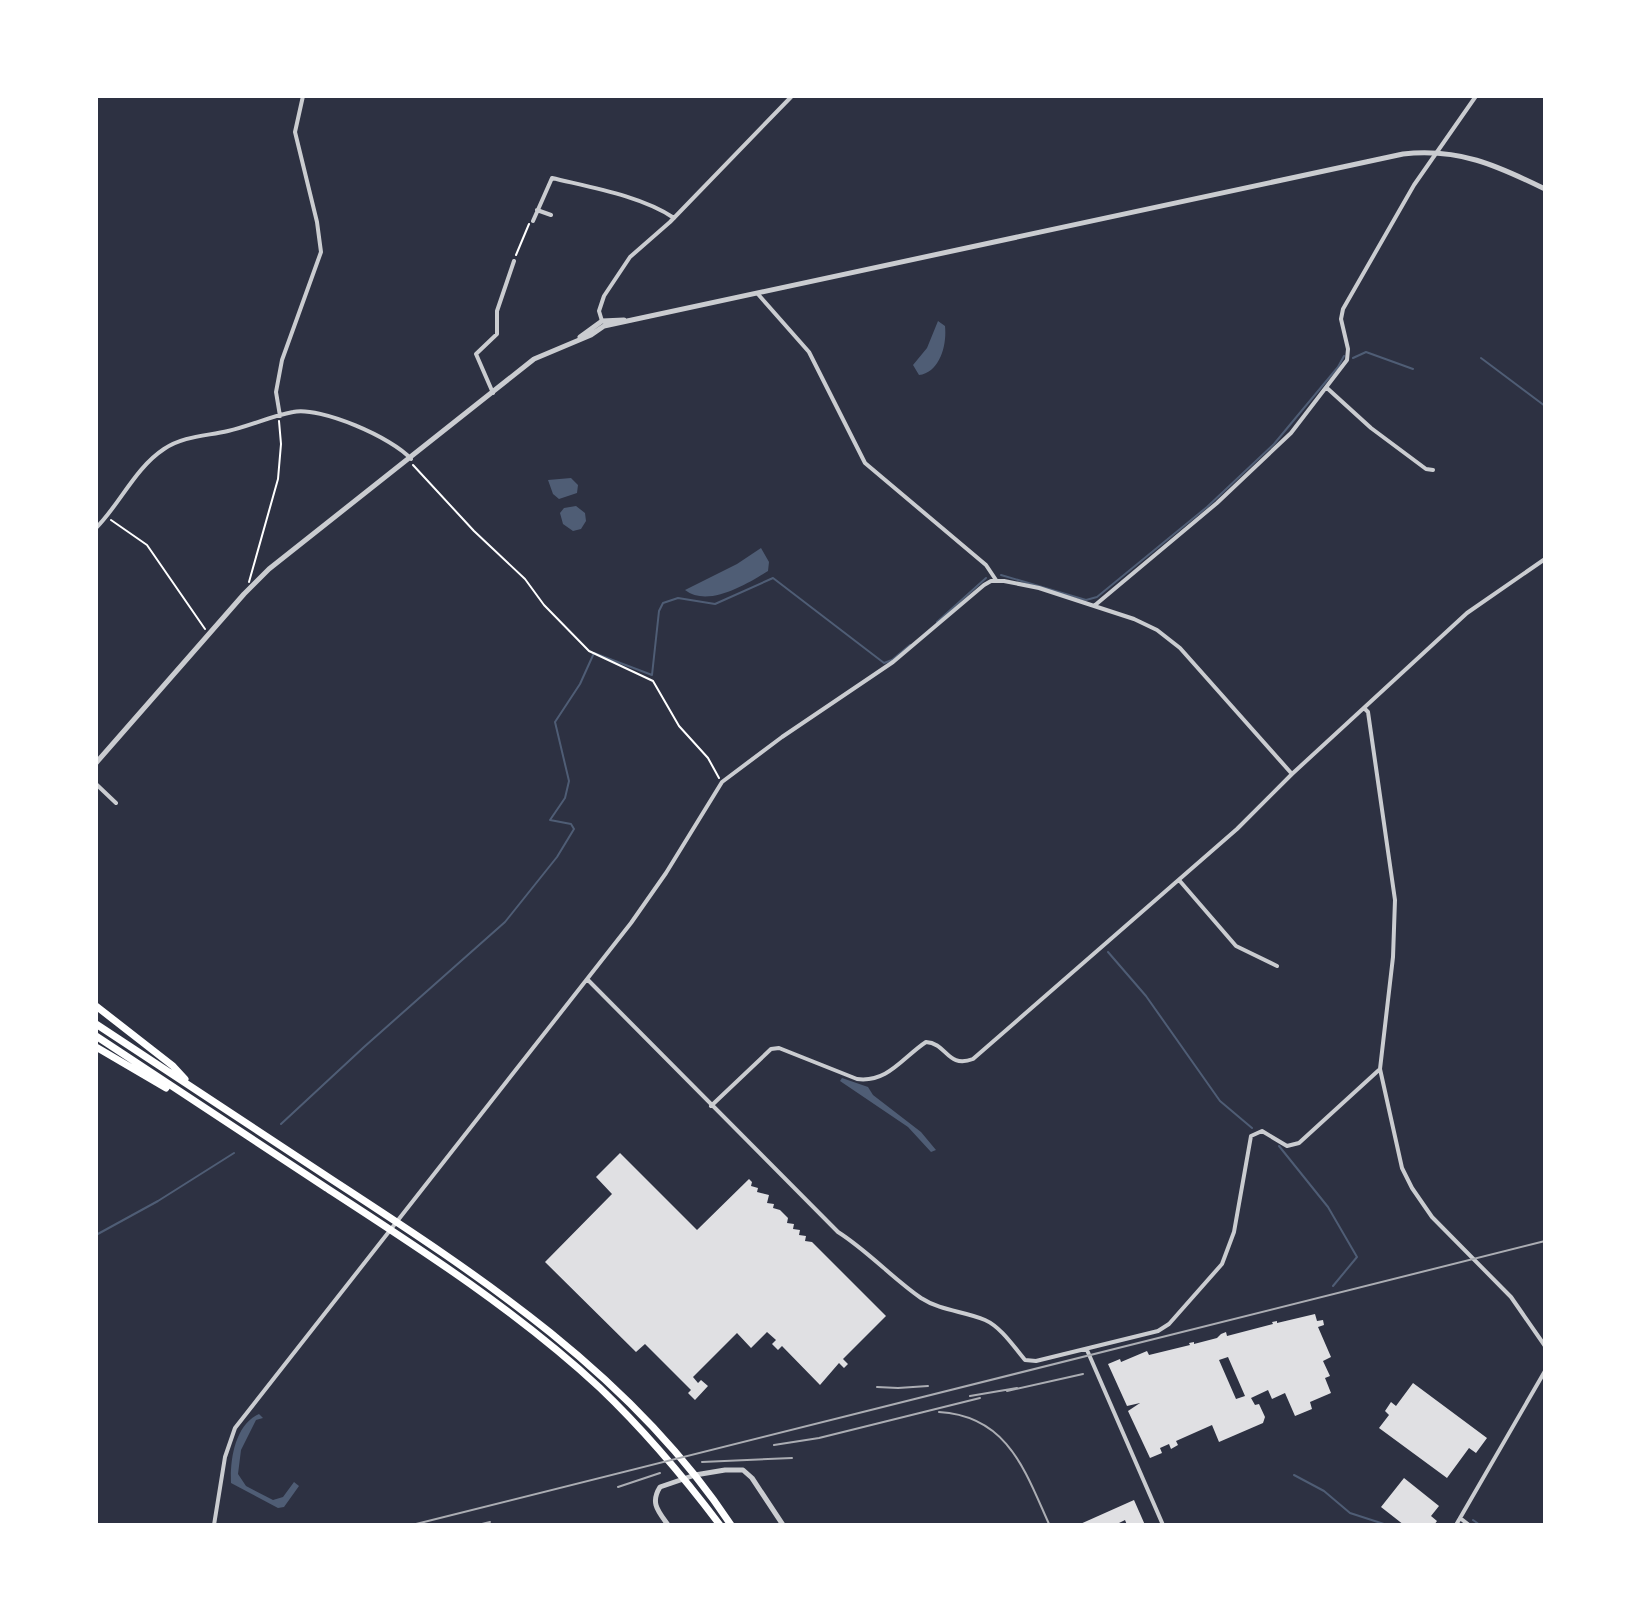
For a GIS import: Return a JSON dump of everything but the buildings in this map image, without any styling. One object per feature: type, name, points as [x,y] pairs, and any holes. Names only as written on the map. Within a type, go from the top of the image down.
[{"type":"highway","points":[[96,1006],[173,1066],[195,1089]]},
{"type":"highway","points":[[96,1024],[406,1228],[501,1294],[566,1345],[668,1444],[731,1525]]},
{"type":"highway","points":[[96,1036],[385,1226],[559,1352],[658,1448],[720,1525]]},
{"type":"highway","points":[[96,1047],[186,1097]]},
{"type":"street","points":[[280,416],[276,392],[282,360],[321,252],[317,222],[295,132],[303,96]]},
{"type":"street","points":[[603,324],[599,311],[604,296],[630,257],[674,218],[792,96]]},
{"type":"street","points":[[1094,606],[1247,476],[1291,433],[1327,388],[1347,360],[1348,349],[1341,319],[1343,309],[1435,152],[1476,96]]},
{"type":"street","points":[[96,763],[269,569],[534,359],[603,324],[1403,154],[1435,152],[1485,161],[1545,189]]},
{"type":"street","points":[[533,221],[552,178],[626,198],[674,218]]},
{"type":"street","points":[[537,210],[551,215]]},
{"type":"street","points":[[493,393],[476,354],[497,334],[497,311],[514,261]]},
{"type":"street","points":[[757,293],[809,352],[865,463],[986,565],[996,580]]},
{"type":"street","points":[[1327,388],[1383,438],[1426,469],[1433,470]]},
{"type":"street","points":[[96,528],[151,458],[165,448],[186,438],[226,431],[300,411],[343,420],[397,447],[409,460]]},
{"type":"street","points":[[711,1106],[771,1049],[779,1048],[857,1079],[870,1081],[892,1071],[926,1042],[933,1042],[960,1062],[973,1059],[1237,829],[1292,774],[1467,613],[1545,559]]},
{"type":"street","points":[[214,1525],[225,1457],[235,1428],[588,980],[666,873],[722,782],[893,662],[975,592],[996,580],[1039,588],[1134,619],[1169,638],[1292,774]]},
{"type":"street","points":[[1364,708],[1368,712],[1395,900],[1393,957],[1380,1069],[1402,1168],[1412,1188],[1439,1224],[1511,1297],[1545,1346]]},
{"type":"street","points":[[96,784],[116,803]]},
{"type":"street","points":[[1179,880],[1236,946],[1277,966]]},
{"type":"street","points":[[588,980],[838,1232],[860,1246],[920,1297],[939,1307],[985,1320],[996,1327],[1025,1360],[1036,1361],[1087,1350],[1158,1331],[1169,1324],[1222,1264],[1234,1232],[1251,1136],[1262,1131],[1287,1146],[1299,1143],[1380,1069]]},
{"type":"street","points":[[1087,1350],[1163,1525]]},
{"type":"street","points":[[1456,1525],[1545,1371]]},
{"type":"street","points":[[668,1525],[655,1505],[658,1489],[667,1482],[735,1469],[743,1470],[752,1478],[783,1525]]},
{"type":"street","points":[[1460,1518],[1469,1525]]},
{"type":"path","points":[[514,261],[533,221]]},
{"type":"path","points":[[250,587],[249,580],[278,479],[280,416]]},
{"type":"path","points":[[409,460],[474,531],[530,584],[544,605],[589,651],[653,681],[679,726],[708,758],[722,782]]},
{"type":"path","points":[[107,517],[147,545],[209,634]]},
{"type":"water","points":[[938,321],[945,326],[941,356],[932,369],[919,375],[913,365],[927,348]]},
{"type":"water","points":[[571,478],[578,485],[577,493],[559,499],[553,494],[548,480]]},
{"type":"water","points":[[576,506],[585,513],[586,521],[581,529],[573,531],[563,524],[560,513],[564,508]]},
{"type":"water","points":[[761,548],[769,562],[768,571],[749,582],[716,595],[694,595],[685,590],[737,564]]},
{"type":"water","points":[[842,1078],[868,1087],[873,1095],[921,1132],[936,1150],[931,1152],[908,1127],[840,1081]]},
{"type":"water","points":[[259,1414],[263,1418],[256,1420],[241,1450],[238,1474],[246,1486],[273,1500],[283,1497],[294,1482],[299,1486],[284,1507],[278,1508],[231,1483],[233,1454],[239,1434]]},
{"type":"waterway","points":[[1353,358],[1366,352],[1413,369]]},
{"type":"waterway","points":[[1001,575],[1086,600],[1097,597],[1207,507],[1274,444],[1344,356]]},
{"type":"waterway","points":[[1481,358],[1545,406]]},
{"type":"waterway","points":[[281,1124],[505,922],[557,857],[574,829],[571,824],[550,820],[565,798],[569,781],[555,722],[580,684],[594,653],[652,675],[659,611],[663,603],[678,598],[715,604],[773,578],[884,663],[910,645]]},
{"type":"waterway","points":[[937,622],[986,578]]},
{"type":"waterway","points":[[1108,952],[1146,996],[1220,1101],[1252,1128]]},
{"type":"waterway","points":[[1279,1146],[1328,1207],[1357,1257],[1333,1286]]},
{"type":"waterway","points":[[96,1235],[158,1201],[234,1153]]},
{"type":"waterway","points":[[1294,1475],[1324,1491],[1350,1513],[1387,1525]]},
{"type":"waterway","points":[[1473,1520],[1480,1525]]},
{"type":"railway","points":[[412,1525],[1545,1241]]},
{"type":"railway","points":[[1007,1391],[1083,1374]]},
{"type":"railway","points":[[877,1387],[928,1386]]},
{"type":"railway","points":[[970,1396],[1017,1388]]},
{"type":"railway","points":[[774,1445],[819,1438],[980,1398]]},
{"type":"railway","points":[[939,1412],[963,1416],[998,1435],[1022,1466],[1049,1524]]},
{"type":"railway","points":[[702,1462],[792,1458]]},
{"type":"railway","points":[[618,1487],[660,1473]]},
{"type":"railway","points":[[478,1525],[490,1522]]}]
